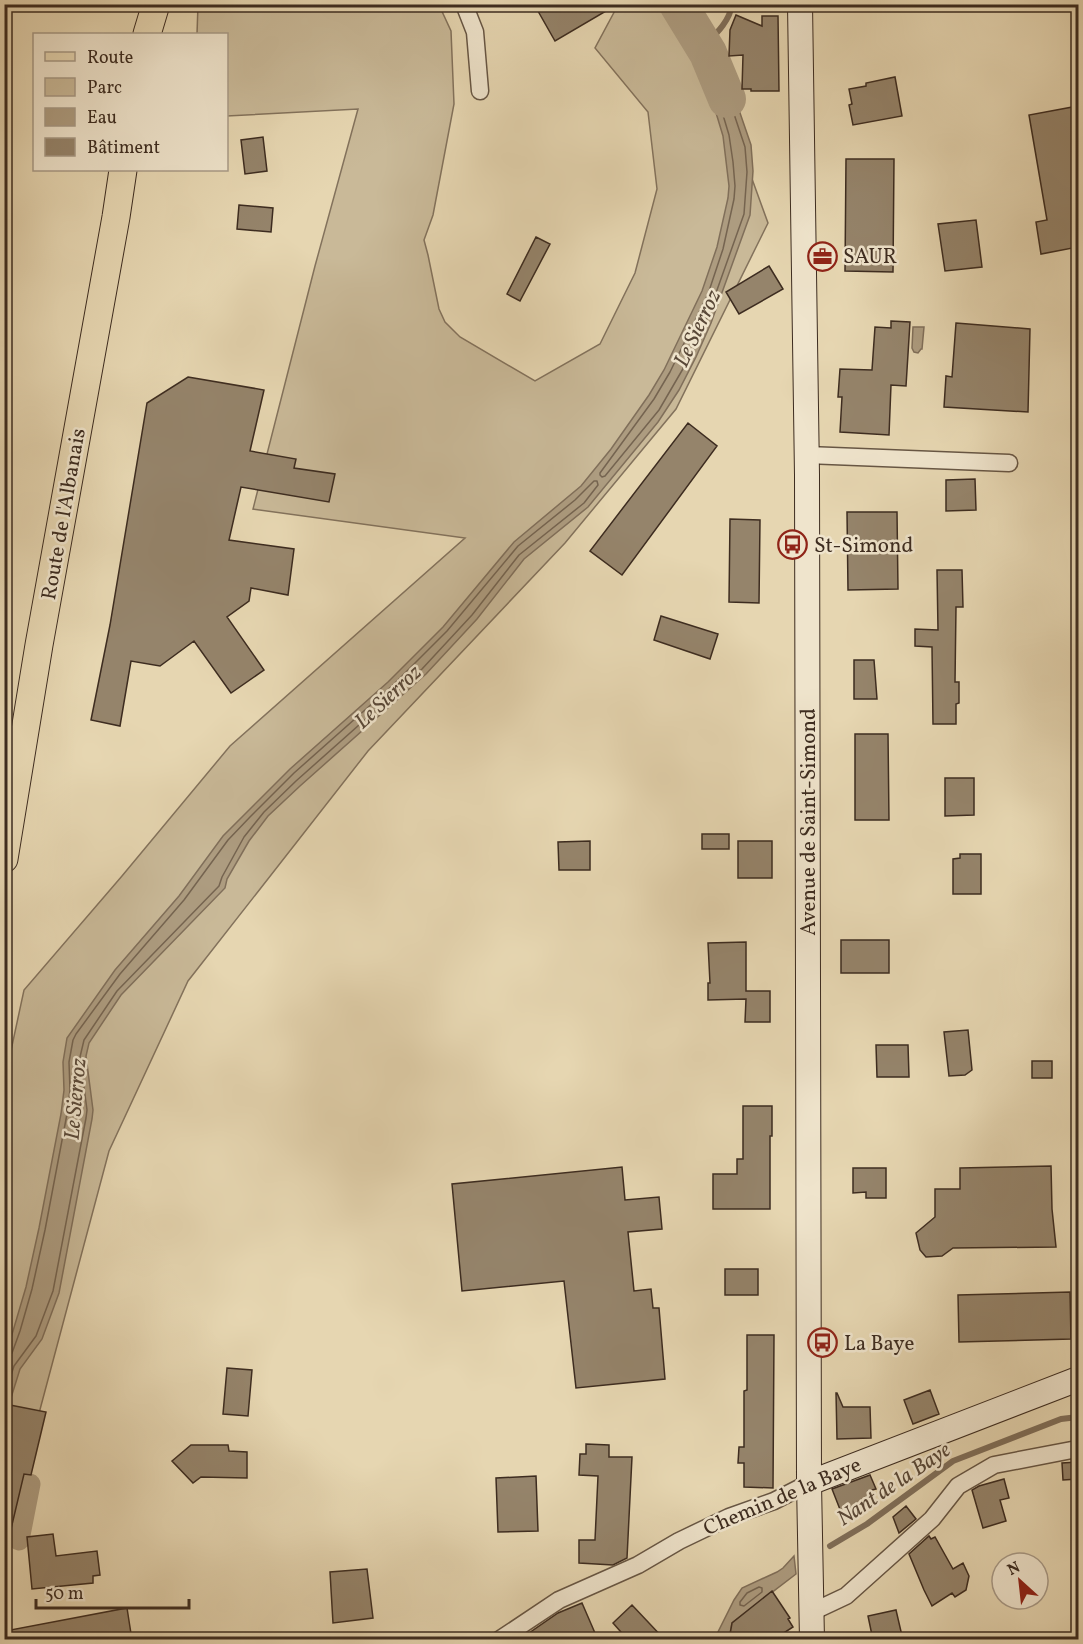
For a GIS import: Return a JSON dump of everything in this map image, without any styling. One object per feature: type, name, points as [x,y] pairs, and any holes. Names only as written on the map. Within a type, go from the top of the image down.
[{"type":"main road","points":[[139,33],[141,4]]},
{"type":"main road","points":[[147,33],[156,4]]},
{"type":"main road","name":"Avenue de Saint-Simond","points":[[800,4],[807,455],[809,1483],[812,1640]]},
{"type":"main road","name":"Route de l'Albanais","points":[[4,859],[39,645],[123,171]]},
{"type":"main road","name":"Chemin de la Baye","points":[[809,1483],[1078,1379]]},
{"type":"street","points":[[464,4],[475,32],[480,91]]},
{"type":"street","points":[[807,455],[1009,463]]},
{"type":"street","points":[[812,1612],[846,1596],[932,1519],[958,1486],[994,1465],[1077,1449]]},
{"type":"street","name":"Chemin de la Baye","points":[[499,1640],[559,1600],[638,1565],[679,1541],[774,1501],[809,1483]]},
{"type":"green space","points":[[198,5],[439,5],[451,31],[454,104],[433,215],[424,240],[439,309],[445,322],[460,337],[535,381],[600,344],[635,273],[657,189],[648,112],[595,48],[618,5],[689,5],[768,223],[676,409],[565,543],[368,751],[188,981],[109,1151],[14,1507],[5,1512],[4,1083],[24,990],[230,746],[465,538],[253,509],[358,109],[228,116],[228,33],[197,33]]},
{"type":"water","points":[[716,43],[751,145],[753,171],[750,215],[711,323],[679,390],[658,422],[588,507],[524,559],[477,619],[426,674],[268,816],[249,841],[227,879],[225,888],[121,995],[89,1043],[86,1056],[93,1110],[92,1119],[59,1293],[42,1339],[20,1369],[5,1417],[5,1358],[26,1287],[39,1228],[61,1114],[64,1090],[63,1062],[67,1038],[115,970],[179,896],[223,836],[290,769],[388,682],[443,627],[514,542],[581,486],[611,449],[649,395],[664,370],[702,291],[717,247],[728,198],[729,186],[723,136],[701,63]]},
{"type":"water","points":[[913,327],[924,327],[922,349],[918,353],[912,348]]},
{"type":"water","points":[[794,1556],[796,1574],[732,1623],[729,1639],[714,1640],[742,1588],[777,1572]]},
{"type":"building","points":[[534,4],[618,4],[555,41]]},
{"type":"building","points":[[736,15],[762,26],[762,16],[778,16],[779,91],[742,89],[743,55],[729,56],[730,30]]},
{"type":"building","points":[[895,77],[902,116],[853,125],[849,89]]},
{"type":"building","points":[[1078,106],[1078,247],[1041,254],[1036,222],[1047,220],[1029,115]]},
{"type":"building","points":[[263,137],[267,171],[245,174],[241,140]]},
{"type":"building","points":[[846,159],[894,159],[893,272],[845,271]]},
{"type":"building","points":[[239,205],[273,208],[271,232],[237,229]]},
{"type":"building","points":[[976,220],[982,267],[945,271],[938,224]]},
{"type":"building","points":[[536,237],[550,244],[520,301],[507,294]]},
{"type":"building","points":[[769,266],[783,289],[739,314],[726,292]]},
{"type":"building","points":[[891,321],[910,322],[906,386],[891,385],[889,435],[840,432],[842,397],[838,397],[840,369],[872,370],[875,327],[891,328]]},
{"type":"building","points":[[956,323],[1030,329],[1028,412],[944,407],[946,376],[952,377]]},
{"type":"building","points":[[188,377],[264,390],[250,451],[296,459],[294,468],[335,474],[329,502],[241,487],[229,540],[294,549],[288,595],[251,588],[249,601],[227,617],[264,670],[231,693],[194,641],[160,666],[131,661],[120,726],[91,720],[110,625],[147,403]]},
{"type":"building","points":[[688,423],[717,446],[622,575],[590,551]]},
{"type":"building","points":[[975,479],[976,510],[946,511],[946,480]]},
{"type":"building","points":[[847,512],[897,512],[898,589],[848,590]]},
{"type":"building","points":[[730,519],[760,520],[759,603],[729,602]]},
{"type":"building","points":[[937,570],[962,570],[963,607],[956,607],[955,682],[959,682],[959,703],[956,704],[956,724],[933,724],[932,647],[915,646],[915,629],[938,630]]},
{"type":"building","points":[[661,616],[718,634],[710,659],[654,640]]},
{"type":"building","points":[[854,660],[874,660],[877,699],[854,699]]},
{"type":"building","points":[[855,734],[888,734],[889,820],[855,820]]},
{"type":"building","points":[[945,778],[974,778],[974,815],[945,816]]},
{"type":"building","points":[[702,834],[729,834],[729,849],[702,849]]},
{"type":"building","points":[[590,841],[590,870],[559,870],[558,842]]},
{"type":"building","points":[[738,841],[772,841],[772,878],[738,878]]},
{"type":"building","points":[[960,854],[981,854],[981,894],[953,894],[953,859],[960,858]]},
{"type":"building","points":[[841,940],[889,940],[889,973],[841,973]]},
{"type":"building","points":[[746,942],[746,991],[770,991],[770,1022],[745,1022],[746,999],[708,1000],[708,983],[710,983],[708,943]]},
{"type":"building","points":[[968,1030],[972,1070],[965,1075],[949,1076],[944,1032]]},
{"type":"building","points":[[876,1045],[908,1045],[909,1077],[877,1077]]},
{"type":"building","points":[[1032,1061],[1052,1061],[1052,1078],[1032,1078]]},
{"type":"building","points":[[743,1106],[772,1106],[770,1209],[713,1209],[713,1174],[737,1174],[737,1159],[743,1159]]},
{"type":"building","points":[[1051,1166],[1056,1247],[953,1248],[942,1256],[926,1257],[920,1250],[916,1233],[935,1217],[935,1189],[960,1189],[960,1168]]},
{"type":"building","points":[[622,1167],[625,1200],[659,1197],[662,1229],[628,1232],[634,1291],[651,1289],[653,1308],[659,1308],[665,1379],[576,1388],[564,1281],[462,1291],[452,1184]]},
{"type":"building","points":[[853,1168],[886,1168],[886,1198],[866,1198],[866,1192],[853,1193]]},
{"type":"building","points":[[725,1269],[758,1269],[758,1295],[725,1295]]},
{"type":"building","points":[[1070,1292],[1071,1339],[959,1342],[958,1295]]},
{"type":"building","points":[[747,1335],[774,1335],[773,1488],[744,1487],[744,1463],[738,1463],[739,1447],[744,1447]]},
{"type":"building","points":[[227,1368],[252,1370],[248,1416],[223,1414]]},
{"type":"building","points":[[930,1390],[939,1414],[913,1424],[904,1400]]},
{"type":"building","points":[[836,1393],[843,1407],[870,1407],[871,1438],[837,1439]]},
{"type":"building","points":[[10,1405],[46,1412],[31,1475],[24,1474],[11,1529],[4,1528],[4,1428]]},
{"type":"building","points":[[586,1444],[609,1445],[609,1457],[632,1457],[627,1558],[613,1565],[579,1563],[579,1540],[595,1540],[598,1476],[579,1475],[580,1454],[586,1454]]},
{"type":"building","points":[[191,1445],[228,1445],[229,1451],[247,1452],[247,1478],[201,1477],[193,1483],[172,1461]]},
{"type":"building","points":[[1078,1462],[1078,1479],[1063,1480],[1062,1463]]},
{"type":"building","points":[[870,1475],[876,1489],[868,1491],[872,1505],[843,1517],[832,1489]]},
{"type":"building","points":[[536,1476],[538,1531],[498,1532],[496,1478]]},
{"type":"building","points":[[1004,1479],[1009,1498],[1000,1500],[1006,1521],[983,1528],[972,1490]]},
{"type":"building","points":[[906,1506],[916,1519],[899,1533],[893,1517]]},
{"type":"building","points":[[53,1534],[56,1556],[97,1551],[100,1575],[93,1576],[93,1583],[32,1589],[27,1537]]},
{"type":"building","points":[[929,1536],[931,1539],[935,1537],[953,1569],[963,1563],[969,1576],[966,1590],[955,1597],[952,1593],[932,1606],[909,1554]]},
{"type":"building","points":[[367,1569],[373,1618],[333,1623],[330,1572]]},
{"type":"building","points":[[772,1591],[790,1618],[788,1619],[793,1627],[773,1640],[729,1640],[732,1623]]},
{"type":"building","points":[[582,1603],[598,1640],[519,1640],[558,1613]]},
{"type":"building","points":[[632,1605],[665,1640],[628,1640],[613,1623]]},
{"type":"building","points":[[127,1608],[132,1640],[5,1640],[5,1631]]},
{"type":"building","points":[[896,1610],[903,1640],[873,1640],[868,1616]]},
{"type":"waterway","name":"Le Sierroz","points":[[678,4],[708,53],[727,99]]},
{"type":"waterway","points":[[705,45],[725,22],[732,4]]},
{"type":"waterway","name":"Nant de la Baye","points":[[830,1546],[867,1524],[953,1461],[1061,1419],[1078,1417]]},
{"type":"waterway","points":[[19,1540],[30,1484]]},
{"type":"place","name":"SAUR","points":[[822,256]]},
{"type":"place","name":"St-Simond","points":[[793,545]]},
{"type":"place","name":"La Baye","points":[[823,1343]]}]
